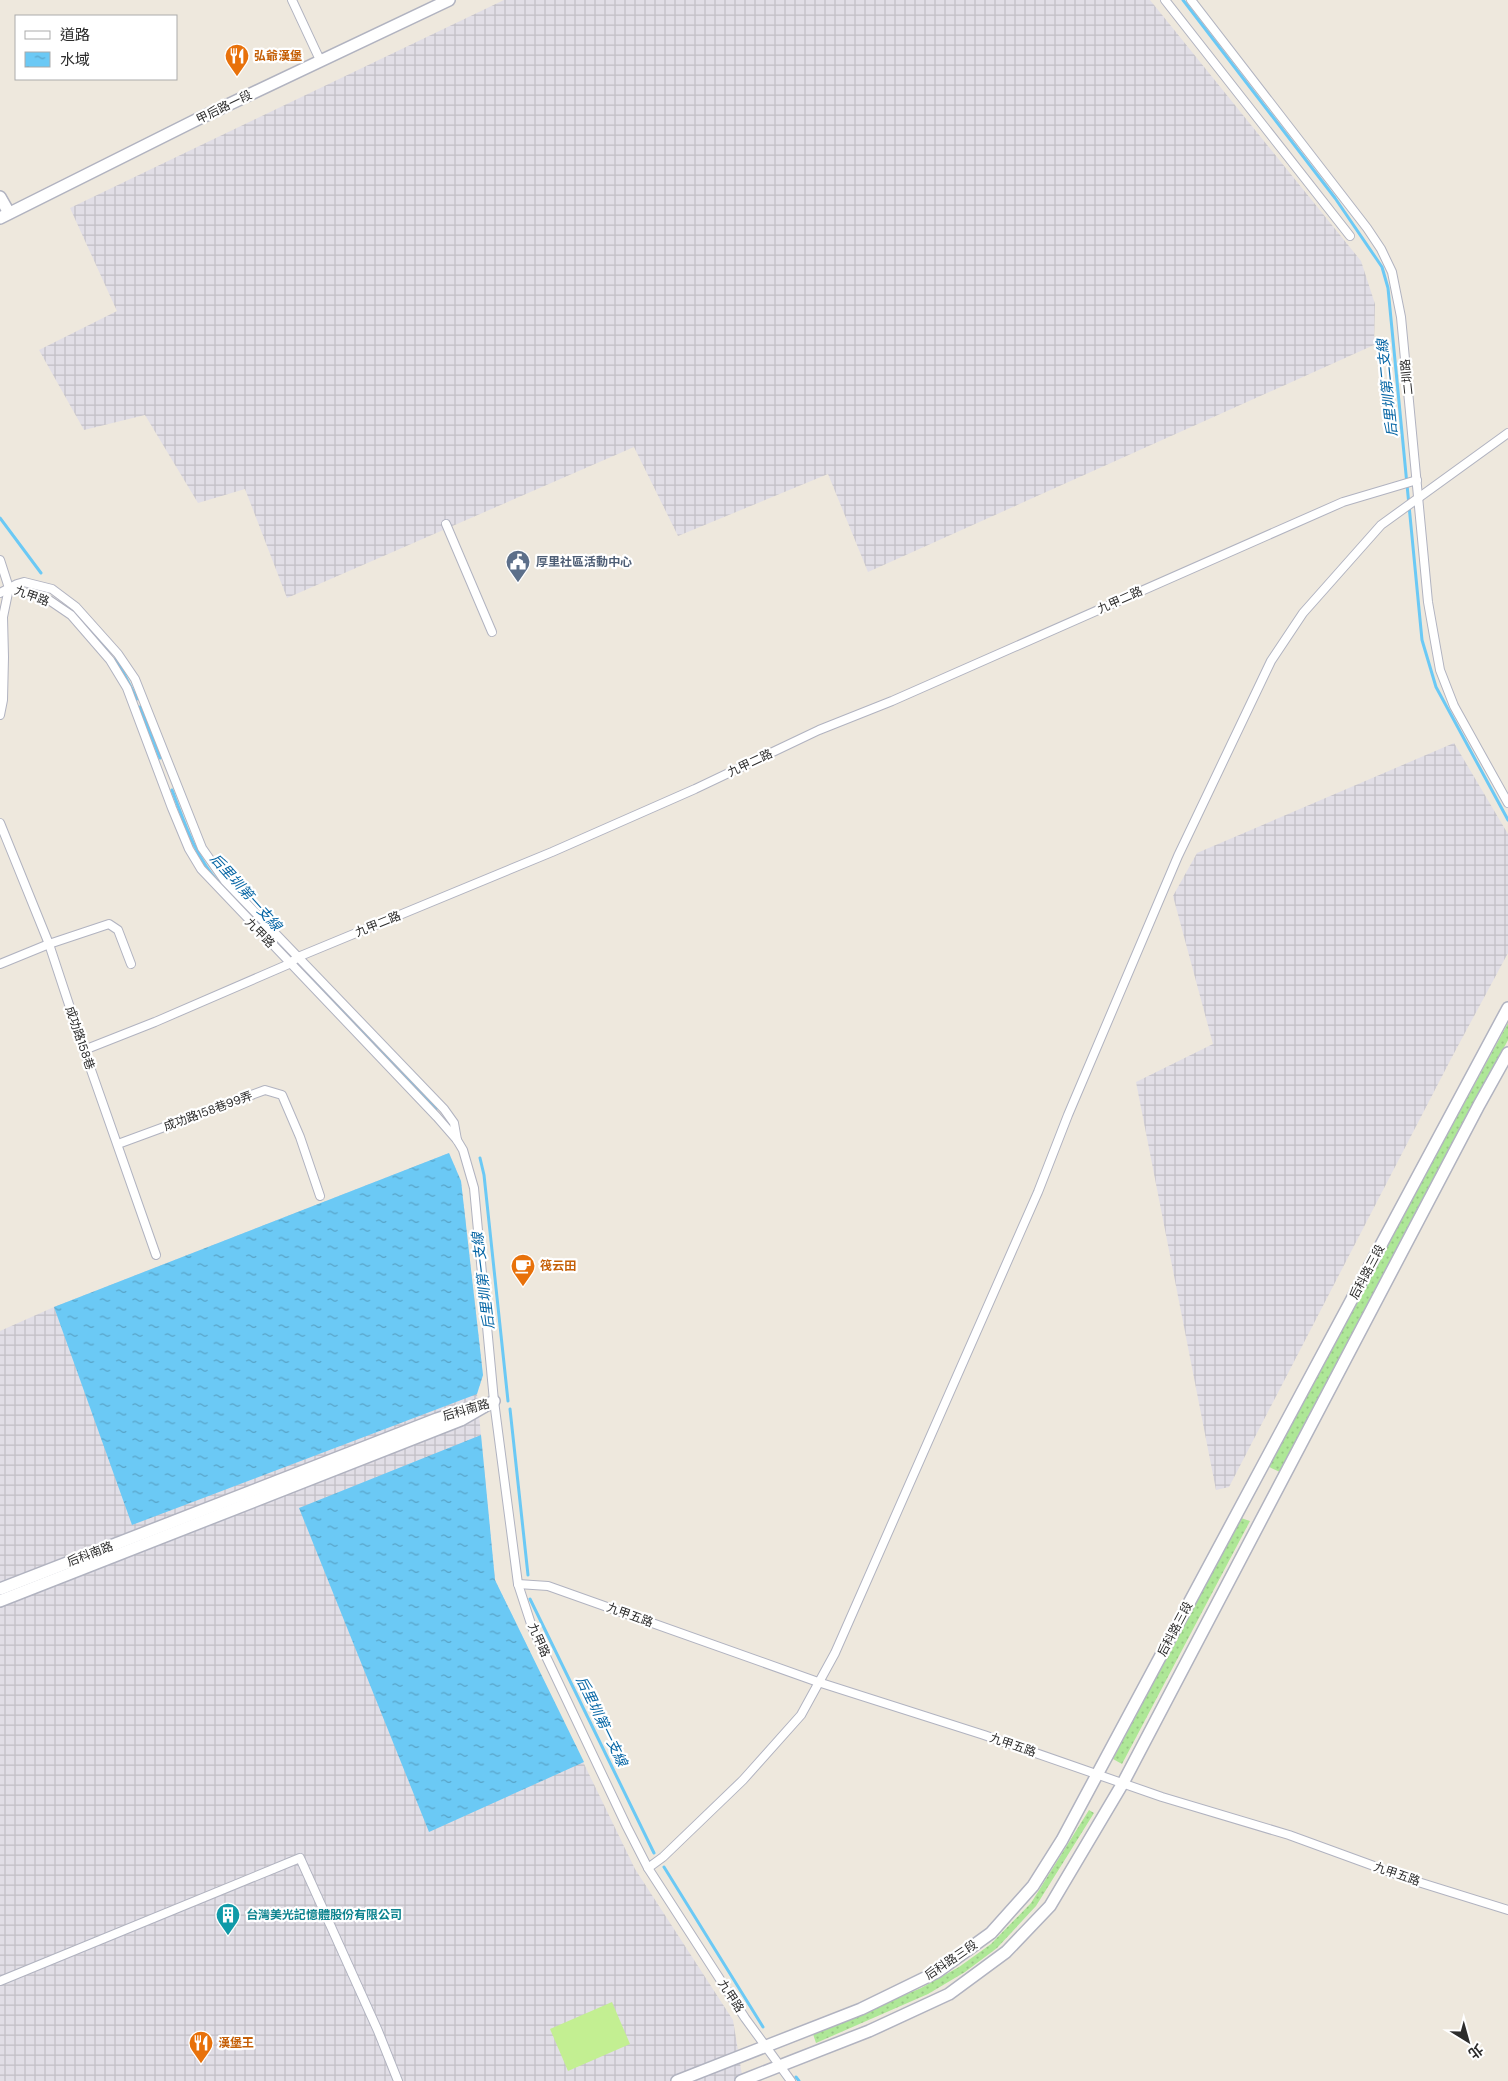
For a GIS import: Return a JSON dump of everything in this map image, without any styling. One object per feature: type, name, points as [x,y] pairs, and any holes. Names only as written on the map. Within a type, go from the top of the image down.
[{"type":"street","points":[[292,0],[320,60]]},
{"type":"street","name":"甲后路一段","points":[[4,215],[320,60],[449,0]]},
{"type":"street","points":[[1165,0],[1350,236]]},
{"type":"street","name":"二圳路","points":[[1191,0],[1381,249],[1392,272],[1401,317],[1418,480],[1428,602],[1440,670],[1454,706],[1508,803]]},
{"type":"street","points":[[0,197],[4,215]]},
{"type":"street","points":[[648,1868],[663,1857],[743,1780],[801,1715],[835,1653],[1038,1192],[1068,1115],[1178,856],[1271,662],[1303,613],[1380,526],[1508,432]]},
{"type":"street","name":"九甲二路","points":[[84,1050],[156,1022],[289,964],[298,957],[560,848],[695,789],[818,730],[892,701],[1343,502],[1418,480]]},
{"type":"street","points":[[446,524],[492,632]]},
{"type":"street","points":[[0,560],[9,588],[3,617],[3,700],[0,715]]},
{"type":"street","name":"九甲路","points":[[9,588],[24,582],[52,589],[76,607],[118,654],[135,679],[202,848],[225,881],[444,1109],[454,1123],[457,1140],[468,1162],[474,1188],[494,1401],[518,1584],[532,1627],[648,1868],[735,2002],[791,2081]]},
{"type":"street","points":[[0,593],[9,588]]},
{"type":"street","name":"九甲路","points":[[9,588],[49,600],[71,615],[110,660],[127,688],[172,808],[189,849],[201,869],[457,1140]]},
{"type":"street","name":"成功路158巷","points":[[0,823],[49,944],[156,1255]]},
{"type":"street","points":[[0,964],[49,944],[109,924],[118,930],[131,964]]},
{"type":"street","name":"后科路三段","points":[[677,2081],[861,2009],[938,1972],[991,1933],[1033,1886],[1062,1840],[1508,1008]]},
{"type":"street","name":"后科路三段","points":[[741,2081],[869,2031],[949,1994],[1006,1952],[1050,1906],[1124,1783],[1508,1053]]},
{"type":"street","name":"成功路158巷99弄","points":[[118,1144],[265,1090],[282,1095],[300,1137],[320,1196]]},
{"type":"street","name":"后科南路","points":[[0,1601],[15,1589],[437,1419],[494,1401]]},
{"type":"street","name":"九甲五路","points":[[518,1584],[548,1586],[818,1682],[1097,1773],[1162,1797],[1289,1836],[1415,1881],[1508,1910]]},
{"type":"street","name":"后科南路","points":[[0,1589],[15,1589]]},
{"type":"street","points":[[0,1982],[300,1858],[378,2031],[398,2081]]},
{"type":"shaded area","points":[[504,0],[1150,0],[1361,261],[1375,304],[1374,345],[868,572],[828,474],[678,536],[634,447],[287,598],[245,489],[198,503],[145,415],[84,430],[39,350],[117,311],[70,208]]},
{"type":"shaded area","points":[[1454,743],[1508,834],[1508,953],[1229,1487],[1216,1490],[1136,1082],[1213,1044],[1173,896],[1197,853]]},
{"type":"shaded area","points":[[449,1153],[461,1181],[483,1375],[477,1394],[495,1580],[635,1869],[733,2020],[743,2081],[0,2081],[0,1331],[54,1307]]},
{"type":"green space","points":[[1508,1023],[1508,1040],[1280,1472],[1267,1466]]},
{"type":"green space","points":[[1241,1518],[1250,1521],[1122,1764],[1113,1759]]},
{"type":"green space","points":[[1089,1810],[1094,1813],[1036,1906],[997,1948],[965,1972],[928,1994],[816,2043],[813,2034],[921,1988],[959,1967],[991,1944],[1031,1903]]},
{"type":"green space","points":[[612,2002],[630,2044],[568,2071],[550,2029]]},
{"type":"water","points":[[449,1153],[461,1181],[483,1375],[477,1394],[132,1525],[54,1307]]},
{"type":"water","points":[[481,1435],[495,1580],[584,1762],[429,1832],[299,1508]]},
{"type":"waterway","name":"后里圳第二支線","points":[[1183,0],[1335,198],[1382,267],[1388,288],[1422,640],[1436,687],[1508,820]]},
{"type":"waterway","name":"后里圳第一支線","points":[[0,518],[41,573]]},
{"type":"waterway","name":"后里圳第一支線","points":[[73,611],[108,652]]},
{"type":"waterway","name":"后里圳第一支線","points":[[114,659],[137,699]]},
{"type":"waterway","name":"后里圳第一支線","points":[[140,707],[160,758]]},
{"type":"waterway","name":"后里圳第一支線","points":[[172,790],[197,851],[219,883]]},
{"type":"waterway","name":"后里圳第一支線","points":[[254,920],[283,950]]},
{"type":"waterway","name":"后里圳第一支線","points":[[304,972],[436,1109]]},
{"type":"waterway","name":"后里圳第一支線","points":[[480,1158],[484,1175],[508,1401]]},
{"type":"waterway","name":"后里圳第一支線","points":[[510,1409],[528,1575]]},
{"type":"waterway","name":"后里圳第一支線","points":[[530,1599],[654,1853]]},
{"type":"waterway","name":"后里圳第一支線","points":[[664,1867],[763,2027]]},
{"type":"waterway","name":"后里圳第一支線","points":[[796,2077],[799,2081]]},
{"type":"place","name":"弘爺漢堡","points":[[237,77]]},
{"type":"place","name":"厚里社區活動中心","points":[[518,583]]},
{"type":"place","name":"筏云田","points":[[523,1287]]},
{"type":"place","name":"台灣美光記憶體股份有限公司","points":[[228,1936]]},
{"type":"place","name":"漢堡王","points":[[201,2064]]}]
